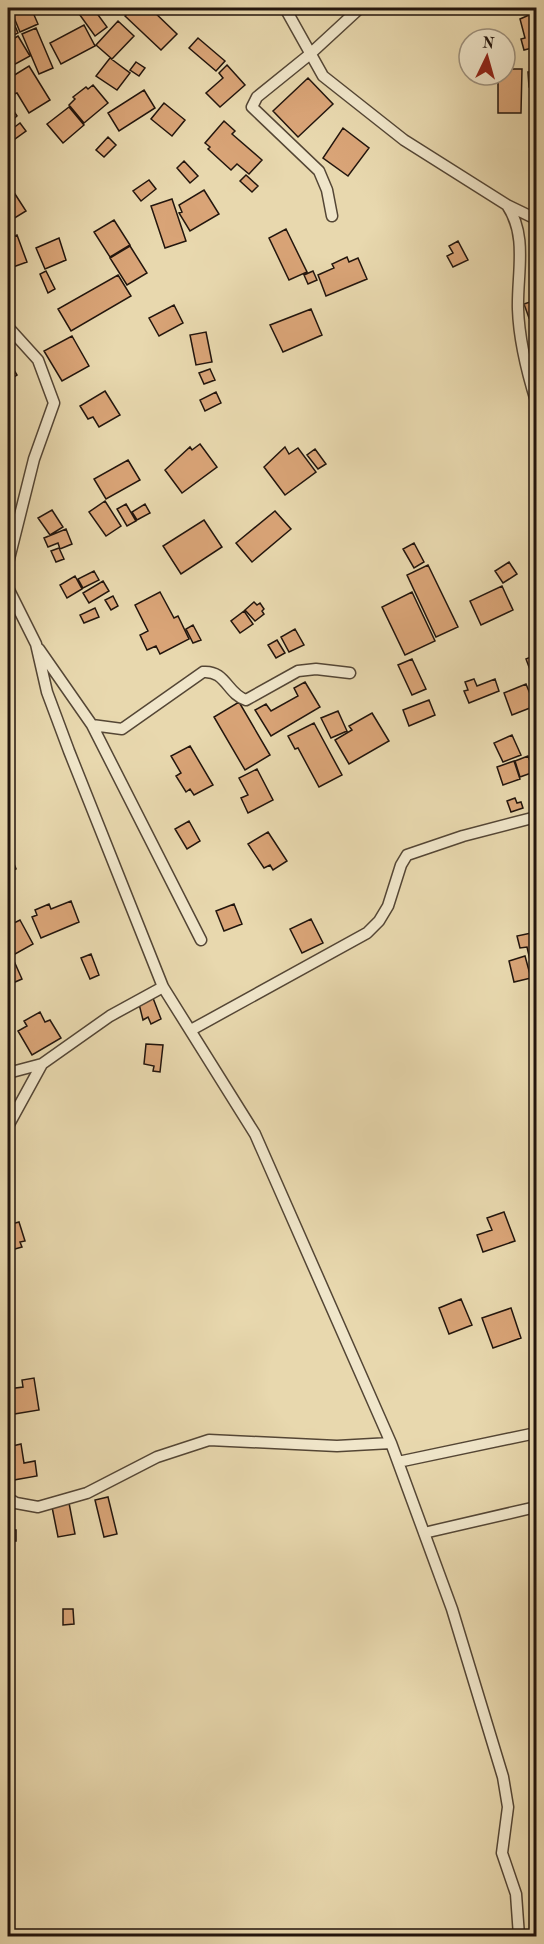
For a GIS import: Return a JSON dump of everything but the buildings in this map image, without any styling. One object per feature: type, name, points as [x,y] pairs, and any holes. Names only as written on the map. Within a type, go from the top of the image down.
[{"type":"street","points":[[285,8],[323,76],[404,140],[507,205],[537,219]]},
{"type":"street","points":[[332,216],[327,190],[319,171],[252,107],[257,97],[360,8]]},
{"type":"street","points":[[507,205],[520,232],[518,309],[521,338],[537,401]]},
{"type":"street","points":[[8,564],[34,459],[54,403],[38,360],[9,328]]},
{"type":"street","points":[[8,588],[36,644],[92,725],[201,939]]},
{"type":"street","points":[[36,644],[47,692],[61,732],[163,987],[255,1134],[391,1443],[452,1610],[503,1777],[508,1807],[502,1853],[516,1894],[519,1936]]},
{"type":"street","points":[[92,725],[122,729],[203,672],[212,671],[221,676],[238,698],[246,700],[298,671],[316,669],[350,673]]},
{"type":"street","points":[[191,1029],[367,933],[379,921],[388,906],[401,865],[407,855],[463,836],[537,817]]},
{"type":"street","points":[[8,1073],[42,1064],[110,1016],[163,987]]},
{"type":"street","points":[[8,1126],[42,1064]]},
{"type":"street","points":[[398,1462],[537,1432]]},
{"type":"street","points":[[8,1498],[16,1503],[38,1506],[87,1493],[157,1456],[209,1440],[337,1446],[391,1443]]},
{"type":"street","points":[[424,1533],[537,1507]]}]
